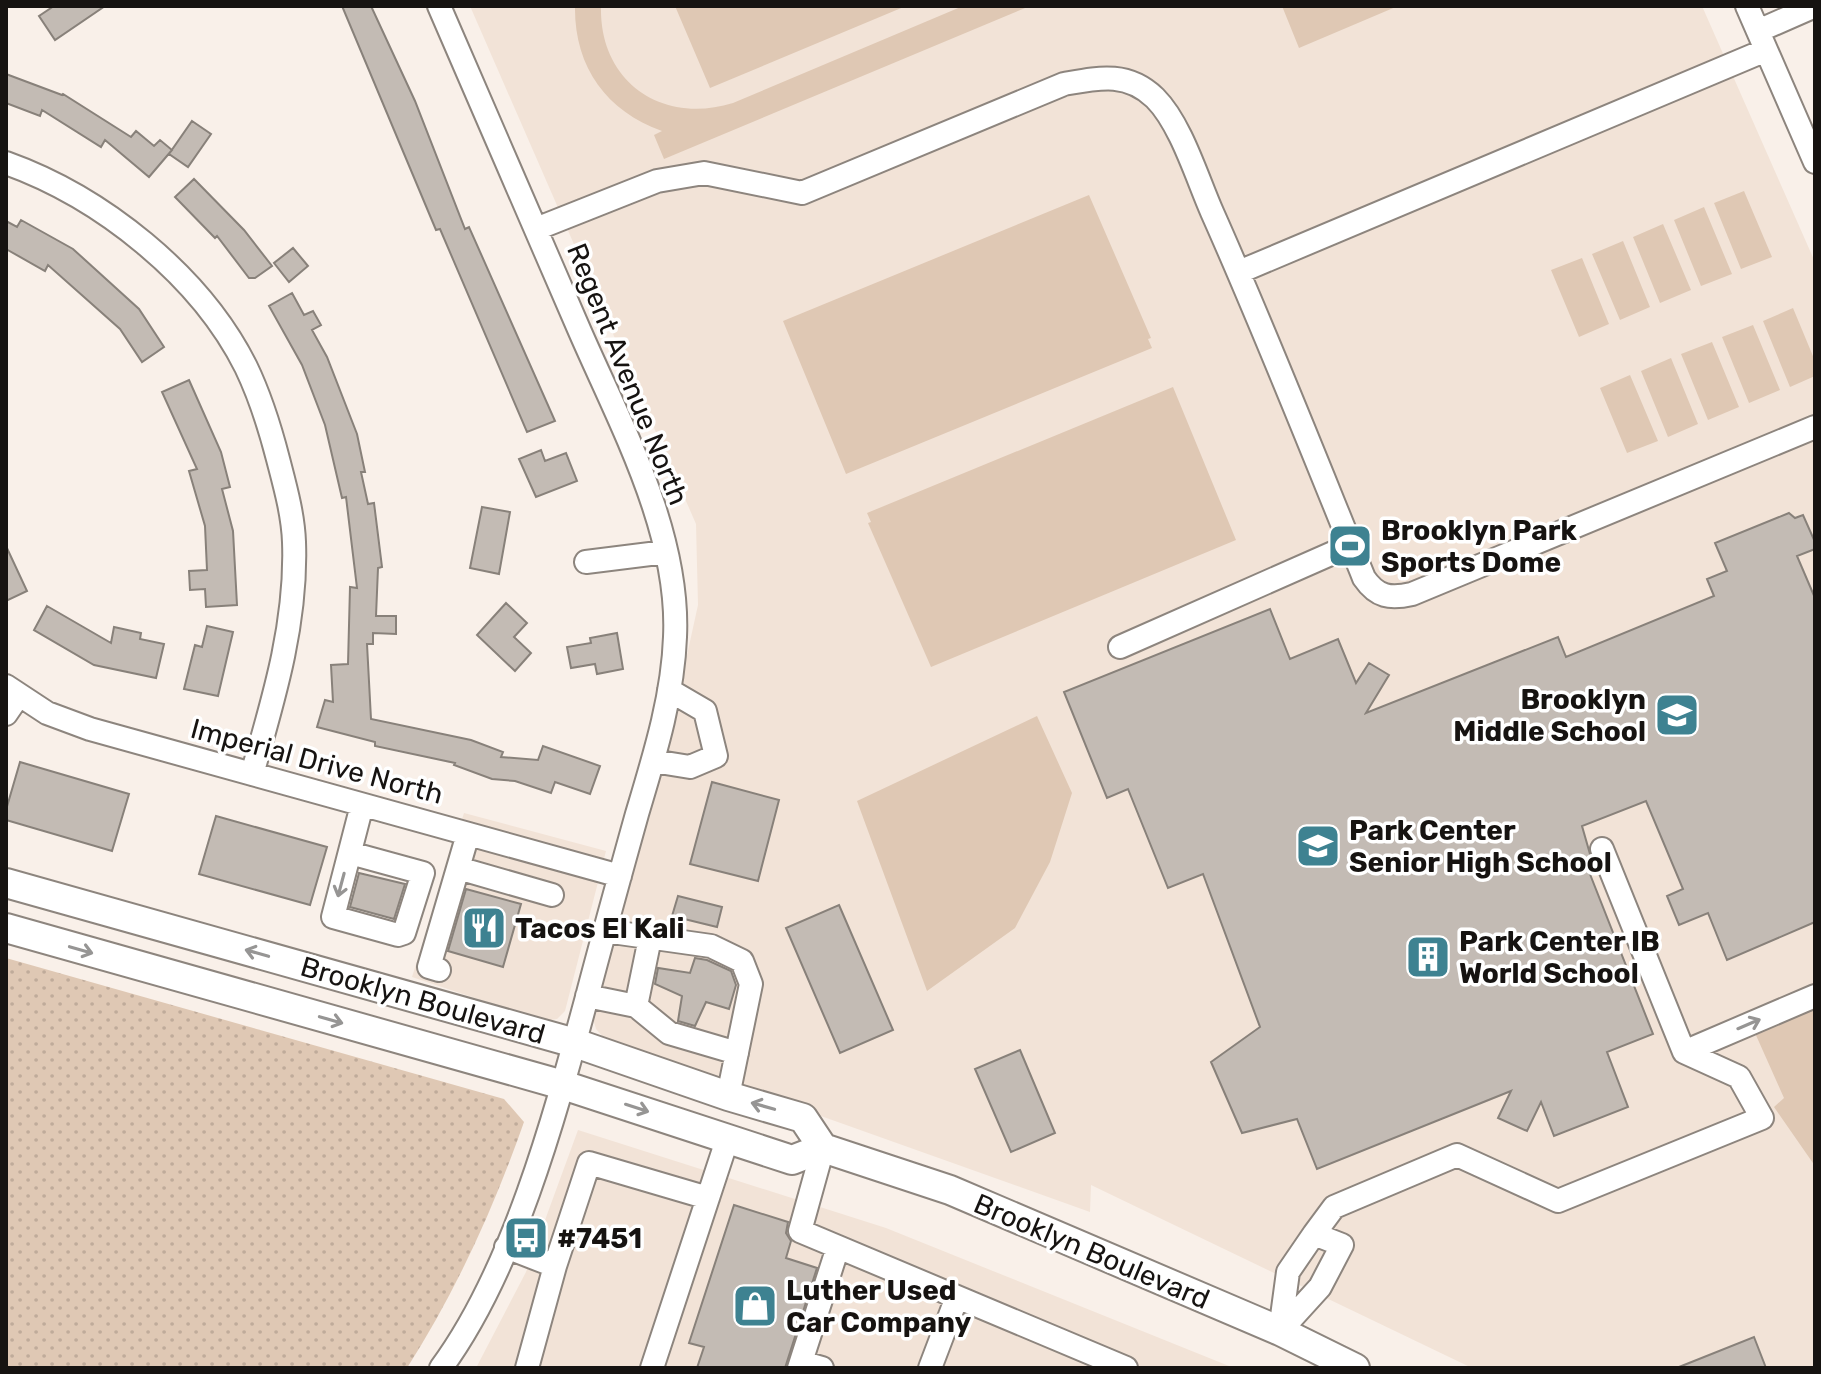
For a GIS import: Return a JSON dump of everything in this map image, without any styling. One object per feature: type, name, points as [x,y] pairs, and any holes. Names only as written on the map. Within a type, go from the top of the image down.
[{"type":"main road","name":"Brooklyn Boulevard","points":[[6,883],[575,1043],[728,1096],[803,1118],[823,1148],[950,1190],[1280,1331],[1355,1368]]},
{"type":"main road","name":"Brooklyn Boulevard","points":[[6,928],[563,1085],[792,1160],[823,1148]]},
{"type":"street","name":"Regent Avenue North","points":[[439,6],[638,465],[666,552],[676,611],[674,661],[653,761],[563,1085],[526,1196],[495,1273],[458,1346],[441,1368]]},
{"type":"street","points":[[1747,6],[1815,162]]},
{"type":"street","points":[[1239,272],[1762,41],[1815,6]]},
{"type":"street","points":[[536,229],[657,181],[704,173],[802,193],[1064,84],[1105,77],[1133,83],[1155,98],[1172,122],[1239,272],[1364,578],[1372,590],[1383,596],[1396,598],[1412,594],[1815,427]]},
{"type":"street","points":[[6,163],[69,190],[139,239],[188,286],[214,317],[253,384],[287,493],[294,542],[294,589],[285,650],[252,774]]},
{"type":"street","points":[[1120,647],[1351,545]]},
{"type":"street","points":[[586,562],[666,552]]},
{"type":"street","points":[[653,761],[690,767],[716,756],[705,711],[669,690]]},
{"type":"street","name":"Imperial Drive North","points":[[10,698],[90,729],[620,876]]},
{"type":"street","points":[[350,853],[423,873],[404,933],[398,935],[333,917],[362,805]]},
{"type":"street","points":[[439,970],[429,967],[468,834]]},
{"type":"street","points":[[1280,1331],[1288,1272],[1334,1207],[1457,1155],[1558,1201],[1762,1118],[1739,1077],[1684,1052],[1602,849]]},
{"type":"street","points":[[458,868],[552,895]]},
{"type":"street","points":[[605,931],[711,946],[742,961],[751,984],[728,1096]]},
{"type":"street","points":[[636,1006],[650,938]]},
{"type":"street","points":[[587,996],[636,1006],[669,1033],[737,1053]]},
{"type":"street","points":[[1684,1052],[1815,996]]},
{"type":"street","points":[[652,1368],[728,1137]]},
{"type":"street","points":[[823,1148],[800,1231],[1126,1368]]},
{"type":"street","points":[[527,1368],[555,1266],[589,1163],[708,1198]]},
{"type":"street","points":[[1280,1331],[1320,1287],[1342,1245],[1314,1234]]},
{"type":"street","points":[[506,1247],[555,1266]]},
{"type":"street","points":[[807,1366],[838,1247]]},
{"type":"street","points":[[930,1368],[957,1297]]},
{"type":"shaded area","points":[[470,6],[1702,6],[1815,262],[1815,1368],[1472,1368],[1091,1185],[1090,1212],[605,1039],[596,1029],[592,1015],[669,737],[698,605],[696,524]]},
{"type":"shaded area","points":[[575,6],[601,6],[603,33],[611,56],[623,76],[640,91],[660,102],[682,108],[707,108],[733,103],[963,6],[1030,6],[664,159],[654,135],[662,131],[625,111],[597,84],[587,67],[576,28]]},
{"type":"shaded area","points":[[675,6],[906,6],[710,88]]},
{"type":"shaded area","points":[[1282,6],[1398,6],[1299,48]]},
{"type":"shaded area","points":[[1744,191],[1772,257],[1741,269],[1714,203]]},
{"type":"shaded area","points":[[1089,195],[1151,338],[1148,339],[1152,348],[846,474],[783,321]]},
{"type":"shaded area","points":[[1704,207],[1732,274],[1701,286],[1674,220]]},
{"type":"shaded area","points":[[1663,224],[1691,290],[1660,303],[1633,237]]},
{"type":"shaded area","points":[[1623,241],[1650,307],[1620,320],[1592,254]]},
{"type":"shaded area","points":[[1582,258],[1609,324],[1579,337],[1551,270]]},
{"type":"shaded area","points":[[1793,308],[1815,361],[1815,376],[1790,387],[1763,321]]},
{"type":"shaded area","points":[[1753,325],[1780,390],[1749,403],[1722,337]]},
{"type":"shaded area","points":[[1712,342],[1739,407],[1708,420],[1681,354]]},
{"type":"shaded area","points":[[1671,358],[1698,424],[1668,437],[1641,371]]},
{"type":"shaded area","points":[[1630,375],[1658,441],[1627,453],[1600,388]]},
{"type":"shaded area","points":[[1173,387],[1236,540],[931,667],[868,523],[871,522],[867,513]]},
{"type":"shaded area","points":[[1037,716],[1072,793],[1050,862],[1015,928],[927,991],[857,801]]},
{"type":"shaded area","points":[[464,813],[606,851],[565,1011],[557,1019],[544,1021],[412,977]]},
{"type":"shaded area","points":[[6,958],[504,1099],[524,1122],[473,1248],[407,1368],[6,1368]]},
{"type":"shaded area","points":[[1815,993],[1815,1166],[1774,1107],[1784,1098],[1755,1033]]},
{"type":"shaded area","points":[[578,1130],[886,1228],[1234,1368],[476,1368],[526,1272]]},
{"type":"building","points":[[54,6],[105,6],[55,40],[39,16]]},
{"type":"building","points":[[342,6],[371,6],[415,101],[465,229],[469,227],[555,421],[527,432],[440,229],[436,230]]},
{"type":"building","points":[[6,74],[63,94],[131,137],[136,131],[154,146],[160,140],[172,150],[149,177],[105,140],[101,147],[42,110],[40,116],[6,103]]},
{"type":"building","points":[[192,121],[211,134],[188,167],[169,154]]},
{"type":"building","points":[[194,179],[244,230],[272,266],[255,278],[249,278],[217,236],[215,238],[175,197]]},
{"type":"building","points":[[21,220],[73,249],[139,309],[164,347],[142,362],[120,329],[48,265],[45,271],[6,249],[6,221],[17,227]]},
{"type":"building","points":[[293,248],[308,266],[289,282],[274,263]]},
{"type":"building","points":[[292,293],[304,315],[313,311],[321,325],[312,330],[327,357],[357,434],[368,504],[374,503],[382,567],[378,568],[376,616],[396,616],[396,634],[373,633],[373,644],[367,644],[371,719],[471,740],[503,752],[501,757],[538,760],[543,746],[600,766],[590,794],[555,782],[551,793],[515,781],[492,779],[455,763],[375,746],[375,742],[317,727],[325,700],[333,702],[331,665],[348,664],[350,587],[357,588],[346,497],[342,498],[325,425],[302,365],[269,306]]},
{"type":"building","points":[[189,380],[221,452],[230,487],[222,489],[233,531],[237,605],[206,607],[205,589],[190,590],[189,571],[207,570],[205,526],[189,471],[197,469],[162,392]]},
{"type":"building","points":[[541,450],[545,461],[566,453],[577,481],[536,497],[519,459]]},
{"type":"building","points":[[482,507],[510,512],[499,574],[470,568]]},
{"type":"building","name":"Park Center IB World School","points":[[1789,513],[1795,518],[1803,515],[1815,542],[1815,549],[1797,556],[1815,598],[1815,922],[1727,960],[1708,913],[1679,925],[1667,896],[1683,889],[1646,801],[1582,826],[1592,861],[1586,864],[1653,1034],[1607,1052],[1628,1107],[1554,1136],[1541,1102],[1527,1131],[1498,1118],[1511,1091],[1317,1169],[1297,1119],[1242,1133],[1211,1062],[1260,1027],[1203,874],[1168,888],[1128,789],[1107,798],[1064,692],[1270,609],[1290,659],[1338,639],[1356,683],[1369,663],[1389,675],[1366,713],[1558,637],[1566,657],[1714,596],[1707,579],[1727,571],[1715,543]]},
{"type":"building","points":[[6,546],[27,591],[6,601]]},
{"type":"building","points":[[506,603],[527,623],[514,637],[531,653],[515,671],[477,635]]},
{"type":"building","points":[[47,606],[111,643],[114,627],[141,633],[140,639],[164,644],[156,678],[94,665],[34,630]]},
{"type":"building","points":[[207,626],[233,632],[218,696],[184,689],[195,645],[202,647]]},
{"type":"building","points":[[617,633],[623,669],[597,674],[595,664],[571,668],[567,647],[591,643],[590,638]]},
{"type":"building","points":[[20,762],[129,794],[112,851],[6,820]]},
{"type":"building","points":[[712,782],[779,800],[758,881],[690,864]]},
{"type":"building","points":[[216,816],[327,847],[310,905],[199,874]]},
{"type":"building","points":[[359,873],[405,884],[394,919],[350,907]]},
{"type":"building","name":"Tacos El Kali","points":[[466,889],[521,904],[503,967],[448,951]]},
{"type":"building","points":[[678,896],[722,907],[717,927],[672,916]]},
{"type":"building","points":[[839,905],[893,1030],[840,1053],[786,928]]},
{"type":"building","points":[[695,958],[731,971],[736,985],[729,1009],[706,1002],[695,1026],[678,1021],[682,996],[655,984],[658,968],[690,973]]},
{"type":"building","points":[[1020,1050],[1055,1133],[1011,1152],[975,1069]]},
{"type":"building","name":"Luther Used Car Company","points":[[734,1205],[788,1222],[786,1233],[791,1241],[786,1258],[817,1268],[785,1368],[697,1368],[704,1347],[689,1343]]},
{"type":"building","points":[[1754,1337],[1766,1368],[1679,1368],[1679,1367]]},
{"type":"place","name":"Brooklyn Park Sports Dome","points":[[1350,546]]},
{"type":"place","name":"Brooklyn Middle School","points":[[1677,715]]},
{"type":"place","name":"Park Center Senior High School","points":[[1318,846]]},
{"type":"place","name":"Tacos El Kali","points":[[484,928]]},
{"type":"place","name":"Park Center IB World School","points":[[1428,957]]},
{"type":"place","name":"#7451","points":[[526,1238]]},
{"type":"place","name":"Luther Used Car Company","points":[[755,1306]]}]
